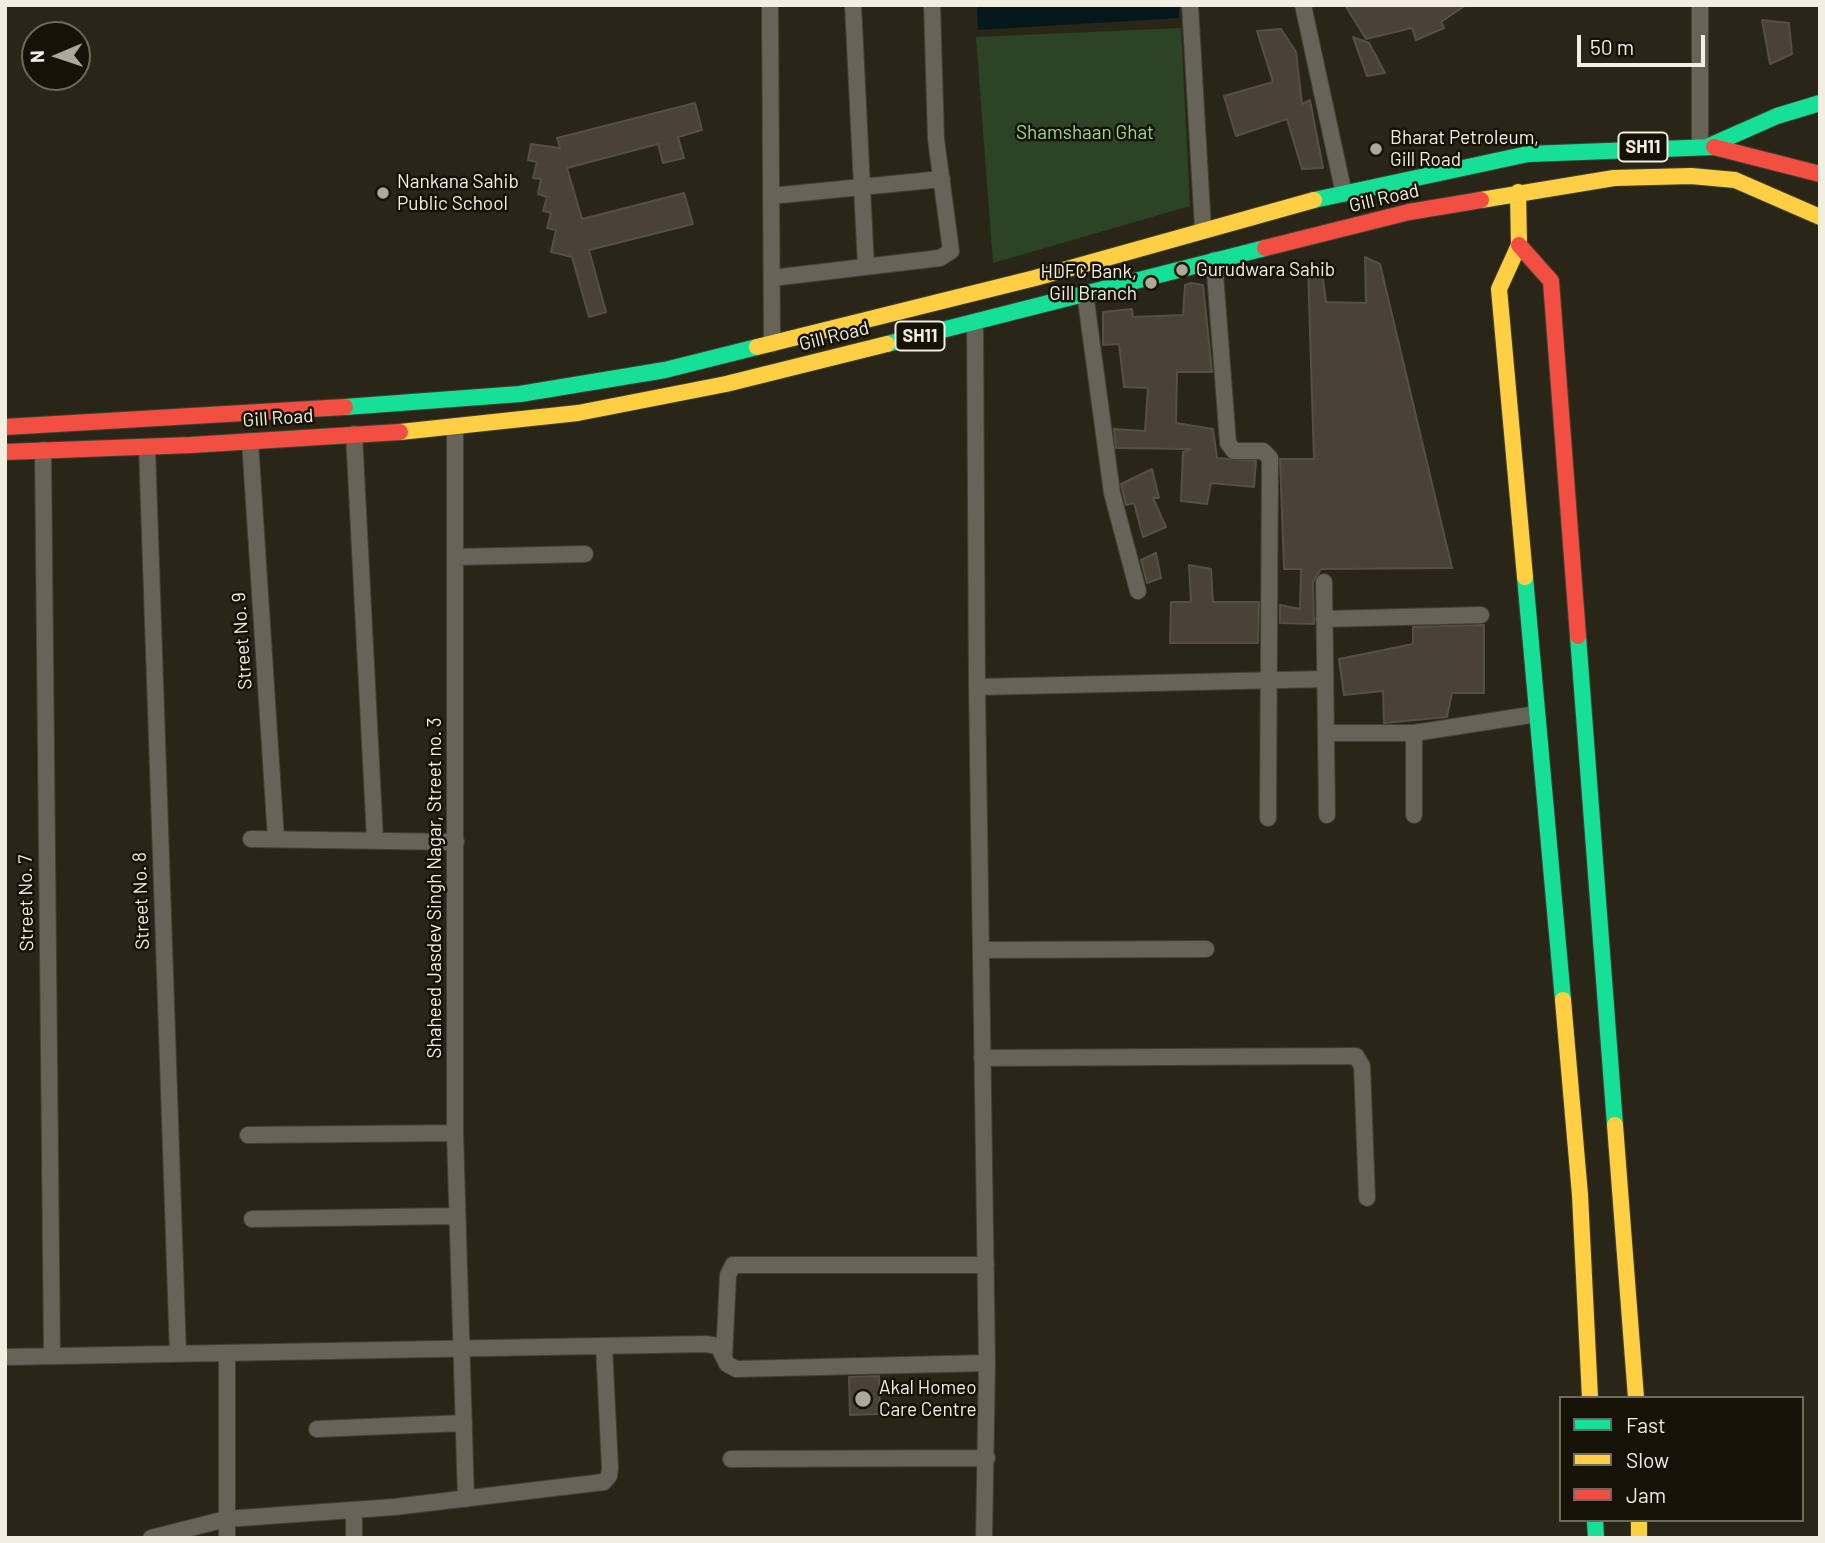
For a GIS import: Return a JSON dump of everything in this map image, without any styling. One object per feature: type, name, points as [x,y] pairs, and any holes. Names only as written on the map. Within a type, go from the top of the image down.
[{"type":"main road","name":"SH11","points":[[1704,146],[1777,116],[1820,103]]},
{"type":"main road","name":"Gill Road","points":[[5,427],[520,394],[664,370],[1035,278],[1203,229],[1344,194],[1528,154],[1704,146],[1744,152],[1820,174]]},
{"type":"main road","name":"Gill Road","points":[[5,452],[147,447],[455,428],[578,414],[726,384],[1409,212],[1614,178],[1691,176],[1735,180],[1820,217]]},
{"type":"main road","points":[[1518,192],[1519,245],[1499,289],[1580,1195],[1590,1396]]},
{"type":"main road","points":[[1519,245],[1551,281],[1636,1396]]},
{"type":"street","points":[[770,5],[772,344]]},
{"type":"street","points":[[853,5],[866,267]]},
{"type":"street","points":[[772,278],[940,258],[951,251],[935,119],[932,5]]},
{"type":"street","points":[[1189,5],[1203,229]]},
{"type":"street","points":[[1303,5],[1344,194]]},
{"type":"street","points":[[1700,5],[1704,146]]},
{"type":"street","points":[[771,196],[860,185],[942,179]]},
{"type":"street","points":[[1214,260],[1228,443],[1234,450],[1263,451],[1270,458],[1268,818]]},
{"type":"street","points":[[1085,293],[1112,493],[1138,591]]},
{"type":"street","points":[[975,323],[976,687],[988,1363],[984,1538]]},
{"type":"street","name":"Shaheed Jasdev Singh Nagar, Street no. 3","points":[[455,428],[455,1133],[466,1499]]},
{"type":"street","points":[[354,434],[374,839]]},
{"type":"street","name":"Street No. 9","points":[[250,441],[276,839]]},
{"type":"street","name":"Street No. 8","points":[[147,447],[178,1354]]},
{"type":"street","name":"Street No. 7","points":[[43,450],[52,1355]]},
{"type":"street","points":[[456,557],[585,554]]},
{"type":"street","points":[[1324,582],[1327,815]]},
{"type":"street","points":[[1324,619],[1480,615]]},
{"type":"street","points":[[976,687],[1325,679]]},
{"type":"street","points":[[1326,733],[1414,733],[1537,714]]},
{"type":"street","points":[[1414,733],[1414,815]]},
{"type":"street","points":[[251,839],[456,842]]},
{"type":"street","points":[[981,950],[1206,949]]},
{"type":"street","points":[[982,1058],[1356,1056],[1362,1066],[1367,1198]]},
{"type":"street","points":[[248,1135],[455,1133]]},
{"type":"street","points":[[252,1219],[456,1216]]},
{"type":"street","points":[[724,1358],[728,1275],[733,1265],[986,1265]]},
{"type":"street","points":[[5,1359],[52,1355],[712,1344],[718,1346],[724,1358],[736,1369],[988,1363]]},
{"type":"street","points":[[151,1538],[226,1519],[354,1510],[604,1482],[609,1476],[604,1346]]},
{"type":"street","points":[[227,1353],[227,1538]]},
{"type":"street","points":[[317,1429],[464,1423]]},
{"type":"street","points":[[731,1459],[986,1458]]},
{"type":"street","points":[[354,1510],[354,1538]]},
{"type":"green space","name":"Shamshaan Ghat","points":[[1181,28],[1190,206],[993,263],[976,37]]},
{"type":"shaded area","points":[[977,5],[1179,5],[1179,18],[978,30]]},
{"type":"building","points":[[1345,5],[1466,5],[1441,22],[1444,28],[1416,40],[1412,28],[1366,39]]},
{"type":"building","points":[[1762,20],[1789,23],[1792,54],[1770,64]]},
{"type":"building","points":[[1281,29],[1296,52],[1302,104],[1310,100],[1323,168],[1302,169],[1287,119],[1236,136],[1224,96],[1273,82],[1257,31]]},
{"type":"building","points":[[1353,37],[1369,43],[1385,73],[1367,76]]},
{"type":"building","points":[[695,103],[702,130],[678,137],[684,158],[663,163],[658,144],[567,168],[582,219],[684,193],[693,224],[589,250],[606,312],[589,317],[572,257],[551,252],[556,230],[547,228],[551,213],[543,211],[547,197],[538,194],[541,179],[533,178],[537,162],[528,160],[531,144],[560,148],[557,138]]},
{"type":"building","points":[[1365,257],[1380,264],[1452,568],[1321,569],[1313,582],[1314,624],[1280,623],[1280,605],[1300,609],[1301,569],[1284,569],[1280,459],[1314,459],[1308,267],[1321,264],[1326,302],[1366,303]]},
{"type":"building","points":[[1185,285],[1203,285],[1212,372],[1177,372],[1176,423],[1213,429],[1217,458],[1256,461],[1254,487],[1211,483],[1207,504],[1181,501],[1183,452],[1191,449],[1116,448],[1114,429],[1145,431],[1148,388],[1124,387],[1119,344],[1103,345],[1103,312],[1132,309],[1133,317],[1183,315]]},
{"type":"building","points":[[1152,469],[1159,498],[1153,498],[1166,527],[1143,537],[1134,503],[1126,505],[1121,484]]},
{"type":"building","points":[[1156,553],[1161,578],[1147,583],[1141,560]]},
{"type":"building","points":[[1189,565],[1211,569],[1213,602],[1259,602],[1258,643],[1170,643],[1171,602],[1191,602]]},
{"type":"building","points":[[1484,625],[1484,693],[1452,693],[1447,717],[1384,723],[1383,691],[1344,695],[1339,659],[1413,644],[1413,627]]},
{"type":"building","points":[[879,1376],[880,1414],[850,1415],[849,1377]]},
{"type":"traffic: fast","points":[[1709,146],[1777,116],[1820,103]]},
{"type":"traffic: fast","points":[[1314,200],[1528,154],[1714,147]]},
{"type":"traffic: fast","points":[[887,344],[1265,248]]},
{"type":"traffic: fast","points":[[345,407],[520,394],[665,370],[757,347]]},
{"type":"traffic: fast","points":[[1525,577],[1563,1000]]},
{"type":"traffic: fast","points":[[1578,636],[1615,1125]]},
{"type":"traffic: fast","points":[[1595,1522],[1596,1538]]},
{"type":"traffic: slow","points":[[1481,200],[1614,178],[1691,176],[1735,180],[1820,217]]},
{"type":"traffic: slow","points":[[1518,192],[1519,245],[1499,289],[1525,577]]},
{"type":"traffic: slow","points":[[757,347],[1035,278],[1314,200]]},
{"type":"traffic: slow","points":[[400,432],[578,413],[726,384],[887,344]]},
{"type":"traffic: slow","points":[[1563,1000],[1580,1195],[1590,1396]]},
{"type":"traffic: slow","points":[[1615,1125],[1636,1396]]},
{"type":"traffic: slow","points":[[1639,1522],[1639,1538]]},
{"type":"traffic: jam","points":[[1714,147],[1820,174]]},
{"type":"traffic: jam","points":[[1265,248],[1409,212],[1481,200]]},
{"type":"traffic: jam","points":[[1519,245],[1551,281],[1578,636]]},
{"type":"traffic: jam","points":[[5,427],[345,407]]},
{"type":"traffic: jam","points":[[5,452],[191,445],[400,432]]},
{"type":"place","name":"Bharat Petroleum, Gill Road","points":[[1376,149]]},
{"type":"place","name":"Nankana Sahib Public School","points":[[383,193]]},
{"type":"place","name":"Gurudwara Sahib","points":[[1182,270]]},
{"type":"place","name":"HDFC Bank, Gill Branch","points":[[1151,283]]},
{"type":"place","name":"Akal Homeo Care Centre","points":[[863,1399]]}]
